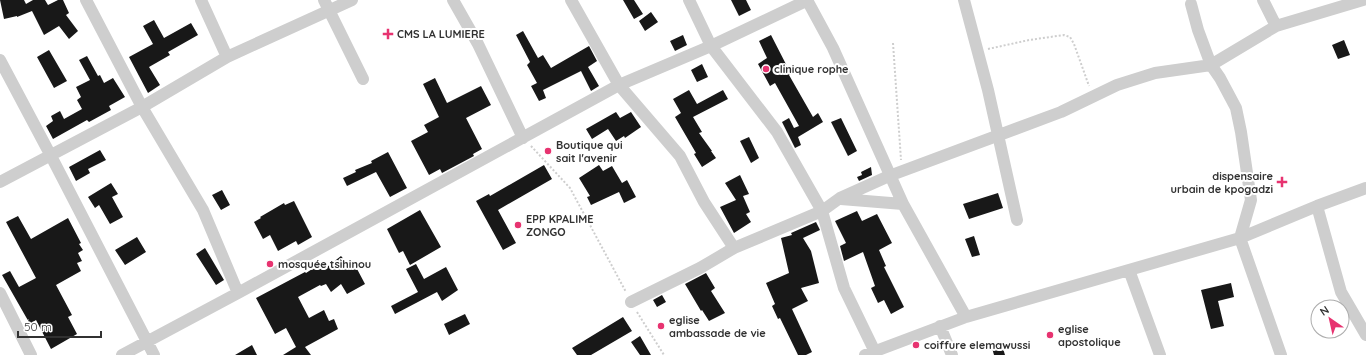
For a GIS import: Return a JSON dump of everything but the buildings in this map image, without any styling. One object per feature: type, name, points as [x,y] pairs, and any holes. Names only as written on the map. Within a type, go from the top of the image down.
[{"type":"street","points":[[86,0],[142,107],[203,210],[238,293]]},
{"type":"street","points":[[201,0],[227,56]]},
{"type":"street","points":[[0,182],[142,107],[227,56],[327,5],[352,0]]},
{"type":"street","points":[[453,0],[478,44],[523,138]]},
{"type":"street","points":[[571,0],[619,85],[680,156],[704,202],[734,248]]},
{"type":"street","points":[[689,0],[710,46],[777,132],[822,211],[844,288],[870,353],[966,317],[1240,238],[1317,206],[1366,188]]},
{"type":"street","points":[[122,355],[619,85],[710,46],[807,0],[833,48],[903,204],[966,317]]},
{"type":"street","points":[[964,0],[988,90],[1017,220]]},
{"type":"street","points":[[1263,0],[1276,26]]},
{"type":"street","points":[[631,302],[700,268],[734,248],[822,211],[840,198],[890,176],[1061,112],[1117,85],[1155,73],[1211,65],[1276,26],[1363,0]]},
{"type":"street","points":[[1192,4],[1198,30],[1211,65],[1220,78],[1236,108],[1251,200],[1240,238],[1281,355]]},
{"type":"street","points":[[327,5],[363,78]]},
{"type":"street","points":[[0,60],[154,355]]},
{"type":"street","points":[[840,198],[903,204]]},
{"type":"street","points":[[1317,206],[1341,292],[1366,335]]},
{"type":"street","points":[[1129,270],[1160,355]]},
{"type":"street","points":[[0,293],[31,355]]},
{"type":"street","points":[[940,326],[952,355]]},
{"type":"path","points":[[977,52],[1029,40],[1064,35],[1070,37],[1074,44],[1093,97]]},
{"type":"path","points":[[893,44],[902,172]]},
{"type":"path","points":[[523,138],[570,188],[631,302],[664,355]]},
{"type":"place","name":"CMS LA LUMIERE","points":[[388,34]]},
{"type":"place","name":"clinique rophe","points":[[766,69]]},
{"type":"place","name":"Boutique qui sait l'avenir","points":[[548,151]]},
{"type":"place","name":"dispensaire urbain de kpogadzi","points":[[1282,182]]},
{"type":"place","name":"EPP KPALIME ZONGO","points":[[518,225]]},
{"type":"place","name":"mosquée tsihinou","points":[[270,264]]},
{"type":"place","name":"eglise ambassade de vie","points":[[661,326]]},
{"type":"place","name":"eglise apostolique","points":[[1050,335]]},
{"type":"place","name":"coiffure elemawussi","points":[[916,345]]}]
